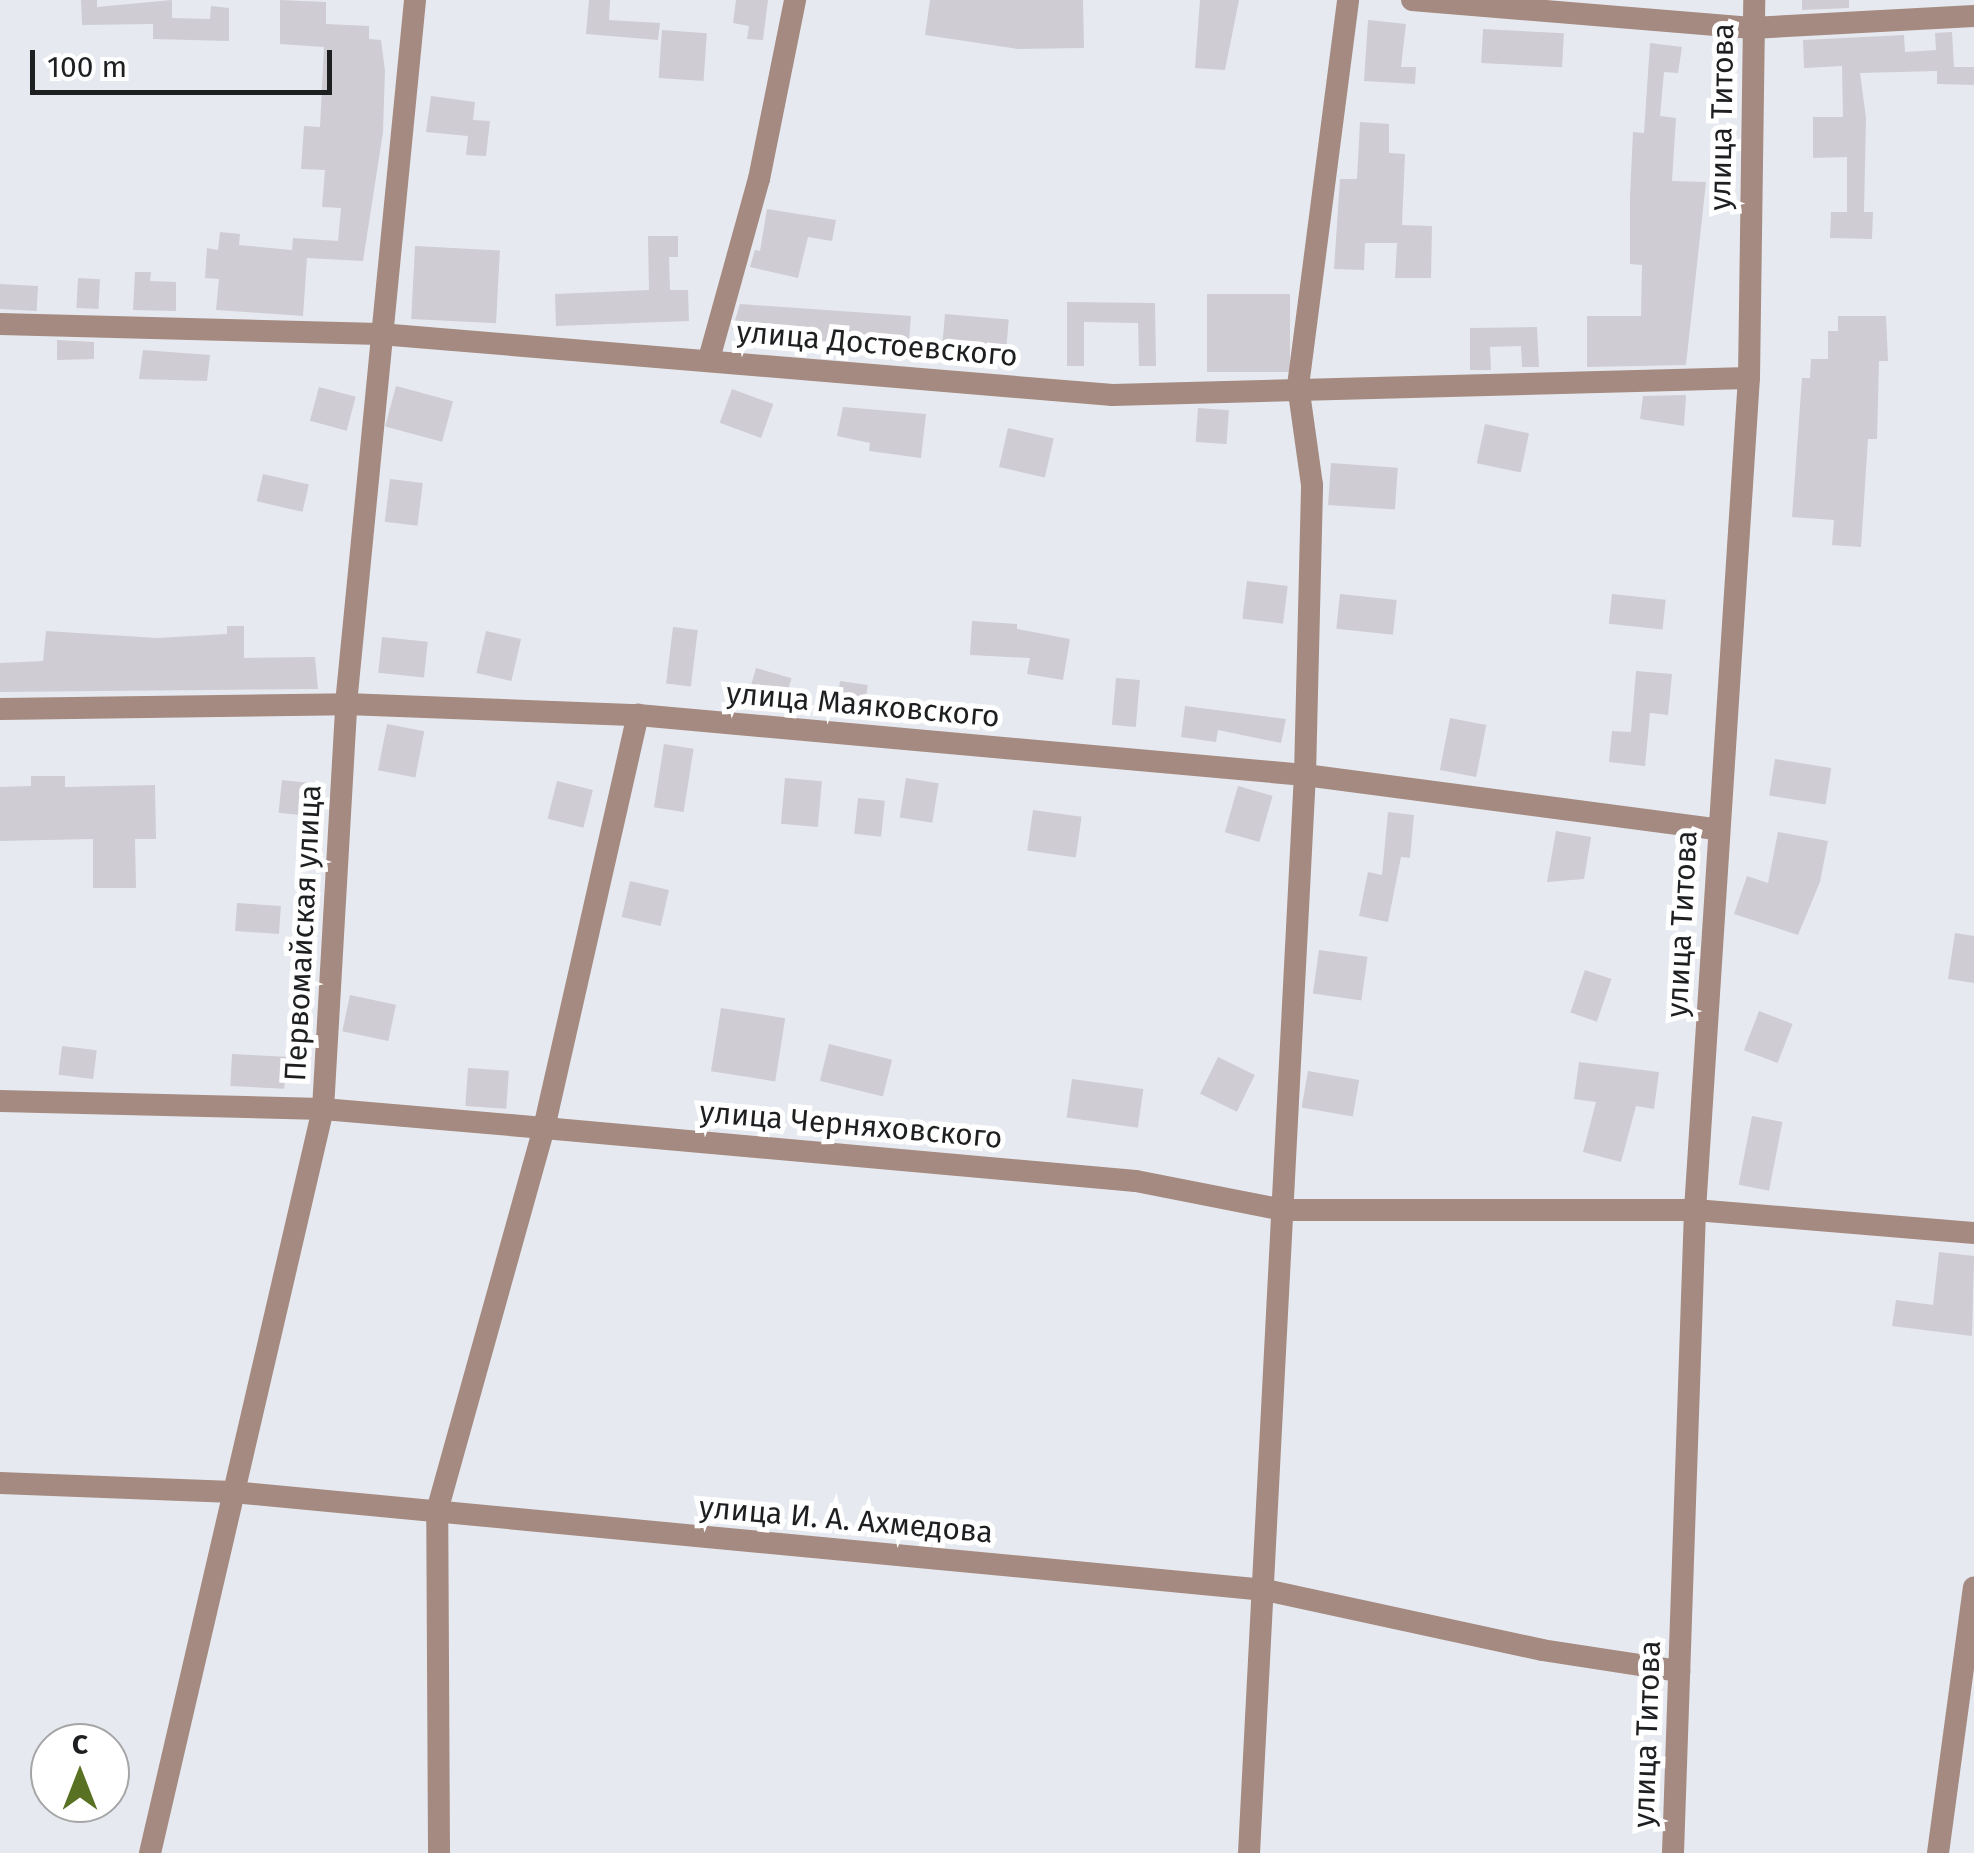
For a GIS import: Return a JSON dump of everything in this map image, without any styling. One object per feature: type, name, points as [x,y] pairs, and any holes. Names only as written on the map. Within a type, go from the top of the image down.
[{"type":"street","name":"Первомайская улица","points":[[150,1853],[323,1109],[346,704],[416,0]]},
{"type":"street","points":[[709,360],[759,179],[795,0]]},
{"type":"street","points":[[1248,1853],[1304,775],[1312,486],[1298,386],[1348,0]]},
{"type":"street","points":[[1412,0],[1752,28],[1974,16]]},
{"type":"street","name":"улица Титова","points":[[1673,1853],[1695,1210],[1749,378],[1754,0]]},
{"type":"street","name":"улица Достоевского","points":[[0,324],[380,334],[1112,395],[1298,386],[1749,378]]},
{"type":"street","name":"улица Маяковского","points":[[0,709],[346,704],[638,714],[1304,775],[1717,829]]},
{"type":"street","points":[[439,1853],[437,1511],[544,1128],[638,714]]},
{"type":"street","name":"улица Черняховского","points":[[0,1101],[323,1109],[1136,1181],[1284,1210],[1695,1210],[1974,1233]]},
{"type":"street","name":"улица И. А. Ахмедова","points":[[0,1483],[232,1492],[1259,1589],[1679,1672]]},
{"type":"street","points":[[1938,1853],[1974,1587]]},
{"type":"building","points":[[81,0],[97,0],[97,7],[172,0],[172,18],[210,19],[211,6],[229,8],[229,41],[153,39],[153,24],[82,25]]},
{"type":"building","points":[[280,0],[326,2],[326,24],[369,26],[369,39],[381,40],[385,71],[383,132],[363,261],[307,258],[303,316],[216,310],[219,279],[205,278],[207,248],[218,250],[220,232],[240,234],[239,245],[292,250],[293,238],[338,241],[341,208],[322,207],[325,170],[301,169],[304,126],[320,127],[324,47],[280,44]]},
{"type":"building","points":[[589,0],[610,0],[609,20],[660,23],[658,40],[586,34]]},
{"type":"building","points":[[736,0],[768,0],[763,40],[747,39],[749,26],[733,23]]},
{"type":"building","points":[[930,0],[1083,0],[1084,48],[1018,49],[925,35]]},
{"type":"building","points":[[1200,0],[1239,0],[1225,70],[1195,68]]},
{"type":"building","points":[[1802,0],[1849,0],[1849,8],[1802,10]]},
{"type":"building","points":[[1368,20],[1406,24],[1401,67],[1416,67],[1415,84],[1364,81]]},
{"type":"building","points":[[1483,29],[1564,33],[1562,67],[1481,63]]},
{"type":"building","points":[[662,30],[707,33],[704,81],[659,78]]},
{"type":"building","points":[[1952,32],[1954,67],[1974,67],[1974,85],[1937,84],[1937,71],[1860,73],[1866,118],[1864,212],[1873,212],[1872,239],[1830,238],[1831,212],[1847,212],[1847,157],[1813,158],[1813,117],[1843,117],[1842,66],[1804,68],[1803,40],[1904,35],[1905,52],[1936,50],[1935,33]]},
{"type":"building","points":[[1650,43],[1682,47],[1678,73],[1664,72],[1660,116],[1676,118],[1672,181],[1706,182],[1686,365],[1587,367],[1587,316],[1641,316],[1642,265],[1630,264],[1630,196],[1633,132],[1644,133]]},
{"type":"building","points":[[431,96],[475,102],[473,120],[490,121],[486,156],[466,155],[468,136],[426,132]]},
{"type":"building","points":[[1360,122],[1389,124],[1389,153],[1405,154],[1402,225],[1432,226],[1431,278],[1395,278],[1397,243],[1365,243],[1364,270],[1334,269],[1340,179],[1357,179]]},
{"type":"building","points":[[767,209],[836,220],[832,241],[808,237],[798,278],[750,267],[755,250],[760,251]]},
{"type":"building","points":[[648,236],[678,236],[678,257],[669,257],[670,290],[688,290],[689,321],[556,326],[555,294],[649,290]]},
{"type":"building","points":[[415,246],[500,250],[496,323],[411,319]]},
{"type":"building","points":[[135,272],[151,272],[150,281],[176,282],[176,311],[133,310]]},
{"type":"building","points":[[78,278],[100,279],[98,309],[76,308]]},
{"type":"building","points":[[0,284],[38,286],[37,311],[0,309]]},
{"type":"building","points":[[1207,294],[1290,294],[1290,372],[1207,372]]},
{"type":"building","points":[[1067,302],[1155,303],[1156,366],[1139,366],[1138,323],[1084,322],[1084,366],[1067,366]]},
{"type":"building","points":[[740,304],[911,316],[908,351],[732,330]]},
{"type":"building","points":[[945,314],[1009,320],[1005,359],[942,354]]},
{"type":"building","points":[[1838,316],[1886,316],[1888,361],[1879,361],[1877,439],[1868,439],[1861,547],[1832,545],[1834,520],[1792,517],[1802,378],[1810,378],[1811,359],[1828,359],[1828,331],[1838,331]]},
{"type":"building","points":[[1537,327],[1539,367],[1522,367],[1521,346],[1490,347],[1491,370],[1470,370],[1470,328]]},
{"type":"building","points":[[57,340],[94,342],[94,359],[57,360]]},
{"type":"building","points":[[143,350],[210,355],[207,381],[139,379]]},
{"type":"building","points":[[396,386],[453,401],[442,442],[385,427]]},
{"type":"building","points":[[319,387],[356,397],[347,431],[310,421]]},
{"type":"building","points":[[732,389],[773,404],[761,438],[720,423]]},
{"type":"building","points":[[1686,395],[1684,426],[1640,419],[1643,396]]},
{"type":"building","points":[[843,407],[926,414],[921,458],[869,451],[870,443],[837,436]]},
{"type":"building","points":[[1198,408],[1229,410],[1227,444],[1196,442]]},
{"type":"building","points":[[1485,424],[1529,433],[1521,472],[1477,463]]},
{"type":"building","points":[[1008,428],[1054,439],[1045,478],[999,467]]},
{"type":"building","points":[[1331,463],[1398,468],[1395,510],[1328,505]]},
{"type":"building","points":[[263,474],[309,485],[302,512],[257,501]]},
{"type":"building","points":[[390,479],[423,483],[418,526],[385,522]]},
{"type":"building","points":[[1247,581],[1288,586],[1283,624],[1242,619]]},
{"type":"building","points":[[1340,594],[1397,600],[1393,635],[1336,629]]},
{"type":"building","points":[[1612,594],[1666,600],[1663,629],[1609,624]]},
{"type":"building","points":[[972,621],[1017,624],[1017,629],[1070,639],[1063,680],[1027,674],[1030,658],[970,655]]},
{"type":"building","points":[[227,626],[244,626],[244,658],[315,657],[318,689],[0,692],[0,663],[43,661],[46,631],[157,638],[227,634]]},
{"type":"building","points":[[673,627],[698,630],[691,687],[666,684]]},
{"type":"building","points":[[486,631],[521,639],[511,681],[476,673]]},
{"type":"building","points":[[382,637],[428,642],[424,678],[378,673]]},
{"type":"building","points":[[756,668],[792,678],[785,702],[749,692]]},
{"type":"building","points":[[1636,671],[1672,674],[1668,715],[1650,713],[1645,766],[1609,762],[1612,731],[1631,732]]},
{"type":"building","points":[[1116,678],[1140,680],[1136,727],[1112,725]]},
{"type":"building","points":[[840,681],[868,685],[864,713],[836,709]]},
{"type":"building","points":[[1185,706],[1286,719],[1281,743],[1218,730],[1216,742],[1181,737]]},
{"type":"building","points":[[1450,718],[1486,725],[1476,777],[1440,770]]},
{"type":"building","points":[[387,724],[424,731],[415,777],[378,770]]},
{"type":"building","points":[[664,744],[694,749],[684,812],[654,807]]},
{"type":"building","points":[[1775,759],[1831,768],[1826,804],[1769,796]]},
{"type":"building","points":[[31,776],[65,776],[65,787],[155,785],[156,839],[135,839],[136,888],[93,888],[93,839],[0,841],[0,787],[31,786]]},
{"type":"building","points":[[785,778],[822,781],[818,827],[781,824]]},
{"type":"building","points":[[906,778],[939,783],[932,823],[900,818]]},
{"type":"building","points":[[282,780],[311,783],[307,816],[279,813]]},
{"type":"building","points":[[557,781],[593,790],[583,828],[548,819]]},
{"type":"building","points":[[1238,786],[1273,796],[1259,842],[1225,832]]},
{"type":"building","points":[[858,798],[885,801],[881,837],[854,834]]},
{"type":"building","points":[[1033,810],[1082,817],[1076,857],[1027,851]]},
{"type":"building","points":[[1388,812],[1414,815],[1410,858],[1401,857],[1388,922],[1359,916],[1368,872],[1382,875]]},
{"type":"building","points":[[1556,831],[1591,837],[1584,879],[1547,882]]},
{"type":"building","points":[[1778,832],[1828,841],[1820,882],[1798,935],[1734,914],[1747,876],[1768,883]]},
{"type":"building","points":[[630,881],[669,890],[661,926],[622,917]]},
{"type":"building","points":[[237,903],[281,906],[279,934],[235,931]]},
{"type":"building","points":[[1955,933],[1974,936],[1974,983],[1948,979]]},
{"type":"building","points":[[1319,950],[1368,957],[1361,1000],[1313,994]]},
{"type":"building","points":[[1585,970],[1611,979],[1597,1022],[1570,1013]]},
{"type":"building","points":[[350,995],[396,1005],[388,1041],[342,1031]]},
{"type":"building","points":[[721,1008],[785,1018],[775,1081],[711,1071]]},
{"type":"building","points":[[1759,1011],[1793,1024],[1778,1063],[1744,1050]]},
{"type":"building","points":[[829,1044],[892,1060],[883,1097],[820,1081]]},
{"type":"building","points":[[62,1046],[97,1050],[93,1079],[58,1075]]},
{"type":"building","points":[[232,1054],[286,1057],[284,1089],[230,1086]]},
{"type":"building","points":[[1218,1057],[1255,1075],[1237,1112],[1200,1094]]},
{"type":"building","points":[[1579,1062],[1659,1072],[1654,1109],[1636,1106],[1621,1162],[1583,1152],[1596,1102],[1574,1099]]},
{"type":"building","points":[[468,1068],[509,1071],[506,1109],[465,1106]]},
{"type":"building","points":[[1308,1071],[1359,1080],[1353,1116],[1302,1107]]},
{"type":"building","points":[[1072,1079],[1143,1089],[1138,1128],[1067,1118]]},
{"type":"building","points":[[1752,1116],[1782,1122],[1769,1191],[1739,1185]]},
{"type":"building","points":[[1939,1252],[1974,1256],[1972,1336],[1892,1326],[1896,1300],[1933,1305]]}]
